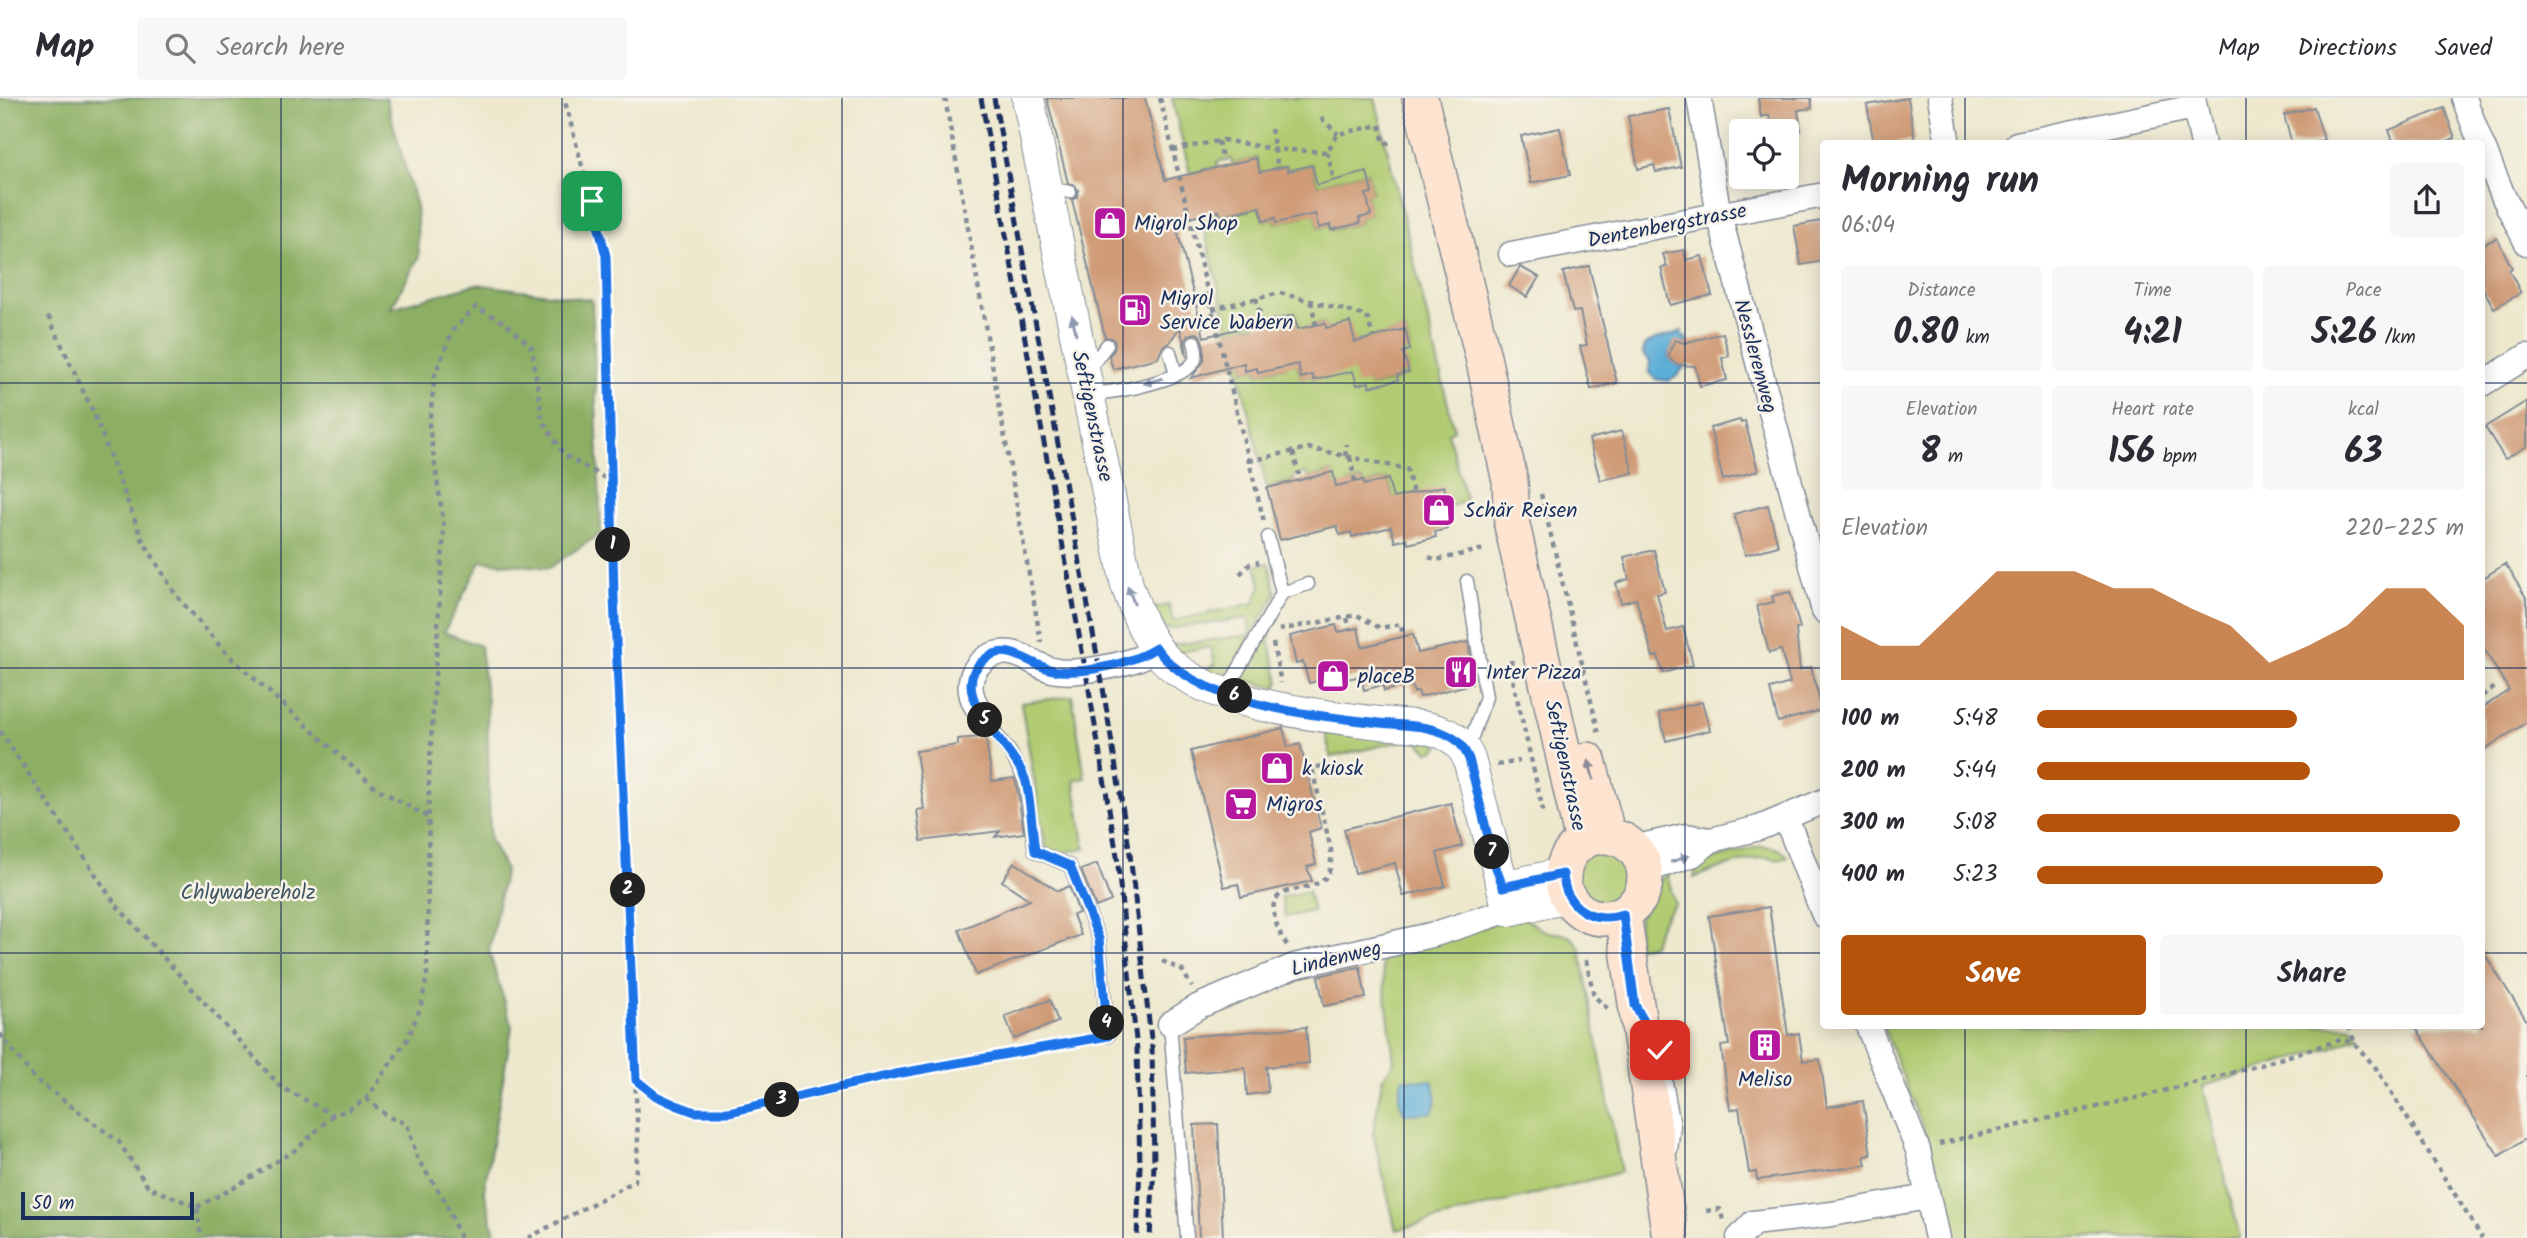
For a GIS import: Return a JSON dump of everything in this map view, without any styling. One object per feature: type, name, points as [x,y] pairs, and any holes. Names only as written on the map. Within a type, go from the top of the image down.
[{"type":"main road","name":"Seftigenstrasse","points":[[1420,98],[1485,363],[1510,481],[1512,525],[1617,849]]},
{"type":"main road","points":[[1617,849],[1641,896],[1633,906],[1611,916],[1587,914],[1576,906],[1566,885],[1567,861],[1573,851],[1617,849]]},
{"type":"main road","points":[[1611,916],[1635,1005],[1670,1238]]},
{"type":"main road","points":[[1611,916],[1636,1133],[1663,1202]]},
{"type":"street","name":"Seftigenstrasse","points":[[1028,98],[1054,186],[1086,384],[1128,585],[1141,622],[1156,648],[1174,667],[1190,678],[1224,693],[1298,713],[1440,731],[1458,741],[1466,753]]},
{"type":"street","name":"Nesslerenweg","points":[[1699,98],[1719,215],[1820,596]]},
{"type":"street","points":[[1940,98],[1947,140]]},
{"type":"street","points":[[2464,98],[2480,140]]},
{"type":"street","points":[[2034,140],[2193,102],[2202,140]]},
{"type":"street","points":[[2485,153],[2527,243]]},
{"type":"street","name":"Dentenbergstrasse","points":[[1511,254],[1820,196]]},
{"type":"street","points":[[2485,382],[2527,356]]},
{"type":"street","points":[[989,725],[974,703],[970,691],[971,682],[985,658],[996,653],[1017,654],[1056,671],[1074,671],[1139,659],[1156,648]]},
{"type":"street","points":[[1466,753],[1506,899]]},
{"type":"street","points":[[1617,849],[1692,855],[1710,839],[1759,828],[1820,803]]},
{"type":"street","points":[[1786,818],[1820,905]]},
{"type":"street","name":"Lindenweg","points":[[1170,1024],[1199,1006],[1303,964],[1435,934],[1506,899],[1566,885]]},
{"type":"street","points":[[1869,1029],[1918,1150],[1937,1238]]},
{"type":"street","points":[[1732,1232],[1753,1223],[1832,1214],[1927,1197]]},
{"type":"lane","points":[[1053,148],[1054,186]]},
{"type":"lane","points":[[1107,345],[1086,384],[1110,393],[1176,375],[1193,363],[1196,352],[1194,342]]},
{"type":"lane","points":[[1170,352],[1176,375]]},
{"type":"lane","points":[[1224,693],[1282,593],[1268,537]]},
{"type":"lane","points":[[1466,753],[1486,697],[1467,581]]},
{"type":"lane","points":[[1282,593],[1308,584]]},
{"type":"lane","points":[[989,725],[1010,752],[1025,780],[1035,851],[1070,866],[1099,939],[1108,1036]]},
{"type":"lane","points":[[1170,1024],[1187,1238]]},
{"type":"path","points":[[528,1238],[635,1181],[638,1143],[614,597],[606,256],[564,98]]},
{"type":"path","points":[[945,98],[1039,623]]},
{"type":"path","points":[[1160,98],[1268,537]]},
{"type":"path","points":[[1321,118],[1338,134]]},
{"type":"path","points":[[1334,180],[1327,152],[1338,134],[1380,125],[1384,144],[1393,141]]},
{"type":"path","points":[[1271,129],[1278,168]]},
{"type":"path","points":[[1173,150],[1218,141],[1273,149],[1327,152]]},
{"type":"path","points":[[1218,141],[1223,161]]},
{"type":"path","points":[[1212,309],[1280,292],[1367,316],[1373,337]]},
{"type":"path","points":[[1256,299],[1261,318]]},
{"type":"path","points":[[1311,301],[1316,325]]},
{"type":"path","points":[[197,1208],[296,1149],[333,1115],[366,1099],[408,1038],[421,1006],[427,976],[429,776],[444,527],[429,425],[435,374],[453,330],[476,307],[507,324],[532,348],[542,419],[564,455],[612,482]]},
{"type":"path","points":[[48,316],[94,414],[142,540],[176,595],[227,654],[376,788],[428,817]]},
{"type":"path","points":[[1347,444],[1355,482]]},
{"type":"path","points":[[1249,461],[1308,448],[1348,456],[1407,469],[1413,494]]},
{"type":"path","points":[[1293,452],[1299,474]]},
{"type":"path","points":[[1429,557],[1437,560],[1484,549]]},
{"type":"path","points":[[1272,707],[1282,681],[1273,641],[1275,608]]},
{"type":"path","points":[[1275,631],[1357,615],[1380,628],[1401,624],[1403,637]]},
{"type":"path","points":[[1347,618],[1350,629]]},
{"type":"path","points":[[1503,688],[1522,683]]},
{"type":"path","points":[[2485,694],[2498,685]]},
{"type":"path","points":[[0,731],[116,905],[281,1087],[333,1115]]},
{"type":"path","points":[[1303,964],[1280,935],[1273,905],[1282,893],[1311,887],[1324,880],[1330,871],[1331,850],[1309,769],[1322,766]]},
{"type":"path","points":[[1586,960],[1594,996]]},
{"type":"path","points":[[1163,961],[1182,970],[1190,981],[1199,1006]]},
{"type":"path","points":[[2350,1029],[2355,1044]]},
{"type":"path","points":[[0,1034],[34,1077],[119,1142],[148,1187],[197,1208]]},
{"type":"path","points":[[636,1080],[656,1096],[695,1112],[729,1112],[896,1074],[1108,1036]]},
{"type":"path","points":[[1968,1136],[2148,1095],[2257,1066],[2339,1040],[2348,1040],[2355,1044],[2375,1068],[2482,1238]]},
{"type":"path","points":[[366,1099],[389,1117],[407,1124],[418,1160],[444,1199],[460,1238]]},
{"type":"path","points":[[197,1208],[201,1238]]},
{"type":"path","points":[[1706,1211],[1720,1209],[1732,1232]]},
{"type":"green space","name":"Chlywabereholz","points":[[0,98],[386,98],[416,206],[419,257],[391,308],[476,284],[592,300],[601,533],[549,568],[481,561],[444,632],[480,646],[487,703],[490,840],[505,869],[489,951],[512,1027],[484,1190],[496,1238],[0,1238]]},
{"type":"green space","points":[[1172,98],[1375,98],[1454,430],[1448,433],[1466,501],[1449,507],[1393,498],[1388,479],[1364,485],[1363,480],[1349,483],[1337,491],[1332,472],[1309,478],[1307,473],[1294,476],[1294,481],[1267,488],[1234,352],[1240,350],[1245,371],[1257,368],[1258,373],[1287,366],[1296,359],[1301,378],[1313,375],[1314,380],[1352,365],[1369,382],[1370,387],[1398,380],[1397,375],[1408,372],[1403,352],[1410,349],[1405,330],[1355,342],[1326,328],[1324,323],[1311,326],[1299,334],[1294,315],[1270,321],[1269,316],[1255,319],[1256,324],[1229,331],[1196,195],[1202,193],[1208,214],[1219,211],[1221,216],[1249,210],[1258,202],[1263,221],[1275,218],[1276,223],[1304,216],[1314,209],[1319,228],[1330,225],[1332,230],[1360,223],[1359,218],[1370,215],[1366,194],[1372,192],[1367,172],[1317,185],[1312,165],[1288,171],[1286,166],[1273,169],[1261,177],[1256,158],[1232,164],[1231,159],[1217,162],[1218,167],[1190,174]]},
{"type":"green space","points":[[1269,563],[1276,594],[1236,661],[1224,675],[1215,676],[1204,669],[1215,665],[1211,647],[1178,652],[1171,645],[1250,635],[1248,618],[1167,629],[1156,623],[1150,609],[1169,605],[1173,621],[1254,603],[1261,586],[1256,565]]},
{"type":"green space","points":[[1270,624],[1270,643],[1279,682],[1276,688],[1242,679],[1242,674]]},
{"type":"green space","points":[[1072,696],[1085,778],[1074,780],[1085,849],[1047,855],[1021,703]]},
{"type":"green space","points":[[1332,726],[1422,737],[1436,742],[1439,746],[1428,752],[1415,738],[1331,757],[1325,732]]},
{"type":"green space","points":[[1761,846],[1776,848],[1788,857],[1744,861],[1694,878],[1697,863]]},
{"type":"green space","points":[[1604,847],[1625,856],[1634,877],[1625,898],[1604,907],[1583,898],[1574,877],[1583,856]]},
{"type":"green space","points":[[1667,874],[1675,904],[1661,923],[1653,945],[1637,947],[1639,917],[1652,900],[1660,880]]},
{"type":"green space","points":[[1308,891],[1313,911],[1285,917],[1281,897]]},
{"type":"green space","points":[[1519,916],[1545,931],[1570,937],[1580,948],[1621,1172],[1396,1230],[1373,1134],[1382,1080],[1394,1061],[1381,958]]},
{"type":"green space","points":[[1884,1029],[2354,1029],[2358,1035],[2331,1048],[2203,1086],[2240,1238],[1947,1238],[1927,1138]]},
{"type":"water","points":[[1682,331],[1682,336],[1688,342],[1673,344],[1669,357],[1679,365],[1689,361],[1676,377],[1669,381],[1655,379],[1649,371],[1650,361],[1643,354],[1644,348],[1652,341]]},
{"type":"water","points":[[1402,1079],[1432,1081],[1436,1097],[1431,1113],[1404,1114],[1399,1099]]},
{"type":"building","points":[[1047,98],[1145,98],[1165,180],[1256,158],[1260,172],[1287,166],[1288,171],[1312,165],[1317,185],[1367,172],[1372,193],[1366,194],[1371,215],[1359,218],[1360,223],[1331,230],[1330,225],[1319,228],[1315,214],[1276,223],[1275,218],[1263,221],[1260,207],[1220,216],[1219,211],[1175,221],[1204,337],[1294,315],[1298,329],[1325,323],[1326,328],[1350,322],[1355,342],[1405,329],[1410,350],[1403,352],[1409,372],[1397,375],[1398,380],[1369,387],[1369,382],[1357,385],[1353,371],[1314,380],[1313,375],[1301,378],[1298,364],[1258,373],[1257,368],[1245,371],[1244,363],[1191,378],[1204,361],[1204,346],[1200,335],[1188,335],[1185,340],[1187,357],[1180,327],[1169,343],[1163,346],[1158,358],[1113,369],[1109,356],[1114,350],[1115,342],[1112,338],[1105,337],[1072,200],[1077,197],[1078,190],[1075,185],[1068,183]]},
{"type":"building","points":[[1758,98],[1811,98],[1812,108],[1798,110],[1801,131],[1799,119],[1770,119],[1769,115],[1761,117]]},
{"type":"building","points":[[1908,98],[1915,140],[1873,140],[1867,105]]},
{"type":"building","points":[[2314,107],[2324,140],[2291,140],[2284,115]]},
{"type":"building","points":[[2444,108],[2455,138],[2393,140],[2389,130]]},
{"type":"building","points":[[1669,109],[1681,167],[1656,172],[1654,165],[1638,169],[1628,116]]},
{"type":"building","points":[[1560,128],[1570,175],[1531,183],[1521,136]]},
{"type":"building","points":[[1820,221],[1820,262],[1801,265],[1794,226]]},
{"type":"building","points":[[2497,238],[2521,293],[2494,308],[2485,292],[2485,244]]},
{"type":"building","points":[[1684,250],[1686,260],[1702,256],[1712,295],[1670,305],[1661,268],[1667,267],[1663,254]]},
{"type":"building","points":[[1589,266],[1617,383],[1591,389],[1580,346],[1587,345],[1580,311],[1573,312],[1563,272]]},
{"type":"building","points":[[1520,267],[1539,277],[1527,297],[1509,286]]},
{"type":"building","points":[[1723,333],[1729,356],[1722,358],[1727,380],[1700,386],[1695,366],[1678,365],[1669,357],[1675,340],[1684,343]]},
{"type":"building","points":[[2527,401],[2527,446],[2505,459],[2485,427]]},
{"type":"building","points":[[1740,420],[1741,423],[1745,421],[1758,471],[1723,480],[1710,428]]},
{"type":"building","points":[[1622,431],[1633,473],[1600,480],[1589,439]]},
{"type":"building","points":[[1333,472],[1336,486],[1363,480],[1364,485],[1388,479],[1393,498],[1444,486],[1449,507],[1442,508],[1447,529],[1435,532],[1436,537],[1408,544],[1407,539],[1395,542],[1391,527],[1352,537],[1351,532],[1340,535],[1337,526],[1280,540],[1267,488]]},
{"type":"building","points":[[1768,505],[1778,546],[1745,555],[1734,514]]},
{"type":"building","points":[[1654,550],[1665,592],[1657,594],[1667,631],[1683,627],[1693,665],[1663,673],[1658,656],[1653,657],[1636,599],[1621,603],[1616,583],[1629,579],[1624,557]]},
{"type":"building","points":[[2505,564],[2527,599],[2527,722],[2485,749],[2485,706],[2509,690],[2485,651],[2485,577]]},
{"type":"building","points":[[1790,592],[1800,628],[1796,629],[1800,670],[1811,667],[1820,702],[1820,711],[1778,722],[1770,689],[1790,683],[1781,650],[1769,653],[1757,606],[1774,602],[1772,596]]},
{"type":"building","points":[[1336,625],[1338,632],[1358,628],[1362,647],[1413,634],[1418,653],[1468,642],[1471,662],[1467,664],[1472,684],[1420,697],[1418,691],[1414,693],[1411,684],[1384,691],[1383,685],[1364,690],[1361,676],[1329,683],[1328,679],[1309,683],[1303,662],[1296,664],[1290,636]]},
{"type":"building","points":[[1702,702],[1710,730],[1666,741],[1659,713]]},
{"type":"building","points":[[1283,728],[1288,747],[1300,744],[1321,828],[1309,832],[1316,864],[1307,867],[1312,881],[1241,897],[1238,884],[1224,887],[1191,751]]},
{"type":"building","points":[[958,739],[986,739],[992,781],[1014,778],[1016,782],[1024,833],[995,837],[1000,831],[921,841],[917,810],[924,809],[916,751],[958,745]]},
{"type":"building","points":[[1451,803],[1462,846],[1437,853],[1445,886],[1403,896],[1395,863],[1355,873],[1344,829]]},
{"type":"building","points":[[1014,862],[1058,891],[1069,886],[1079,913],[1073,915],[1081,935],[976,975],[959,930],[1030,900],[1002,881]]},
{"type":"building","points":[[1097,864],[1111,901],[1096,907],[1081,870]]},
{"type":"building","name":"Meliso","points":[[1769,907],[1788,1035],[1799,1033],[1803,1061],[1820,1059],[1827,1107],[1863,1101],[1871,1155],[1864,1156],[1866,1165],[1757,1180],[1756,1172],[1749,1173],[1739,1108],[1730,1110],[1721,1046],[1729,1045],[1709,916]]},
{"type":"building","points":[[2485,955],[2527,1021],[2527,1138],[2499,1156],[2417,1029],[2485,1029]]},
{"type":"building","points":[[1360,967],[1366,998],[1324,1006],[1318,976]]},
{"type":"building","points":[[1050,1000],[1058,1022],[1014,1039],[1005,1016]]},
{"type":"building","points":[[1306,1027],[1309,1063],[1266,1067],[1268,1092],[1247,1095],[1245,1068],[1186,1073],[1183,1037]]},
{"type":"building","points":[[1218,1124],[1223,1238],[1199,1238],[1194,1125]]},
{"type":"railway","points":[[981,98],[1117,856],[1137,1050],[1140,1166],[1137,1238]]},
{"type":"railway","points":[[994,98],[1102,682],[1130,854],[1152,1048],[1154,1165],[1150,1238]]},
{"type":"place","name":"Migrol Shop","points":[[1110,223]]},
{"type":"place","name":"Migrol Service Wabern","points":[[1135,310]]},
{"type":"place","name":"Schär Reisen","points":[[1439,510]]},
{"type":"place","name":"Inter Pizza","points":[[1461,672]]},
{"type":"place","name":"placeB","points":[[1333,676]]},
{"type":"place","name":"k kiosk","points":[[1277,768]]},
{"type":"place","name":"Migros","points":[[1241,804]]},
{"type":"place","name":"Meliso","points":[[1765,1045]]},
{"type":"route","points":[[592,201],[606,256],[614,597],[636,1080],[656,1096],[695,1112],[729,1112],[896,1074],[1108,1036],[1099,939],[1070,866],[1035,851],[1025,780],[1010,752],[974,703],[970,691],[974,673],[979,665],[985,658],[1002,652],[1017,654],[1044,668],[1074,671],[1139,659],[1156,648],[1174,667],[1190,678],[1224,693],[1298,713],[1431,729],[1458,741],[1469,759],[1503,887],[1563,874],[1568,896],[1587,914],[1599,918],[1623,914],[1635,1005],[1660,1050]]}]
